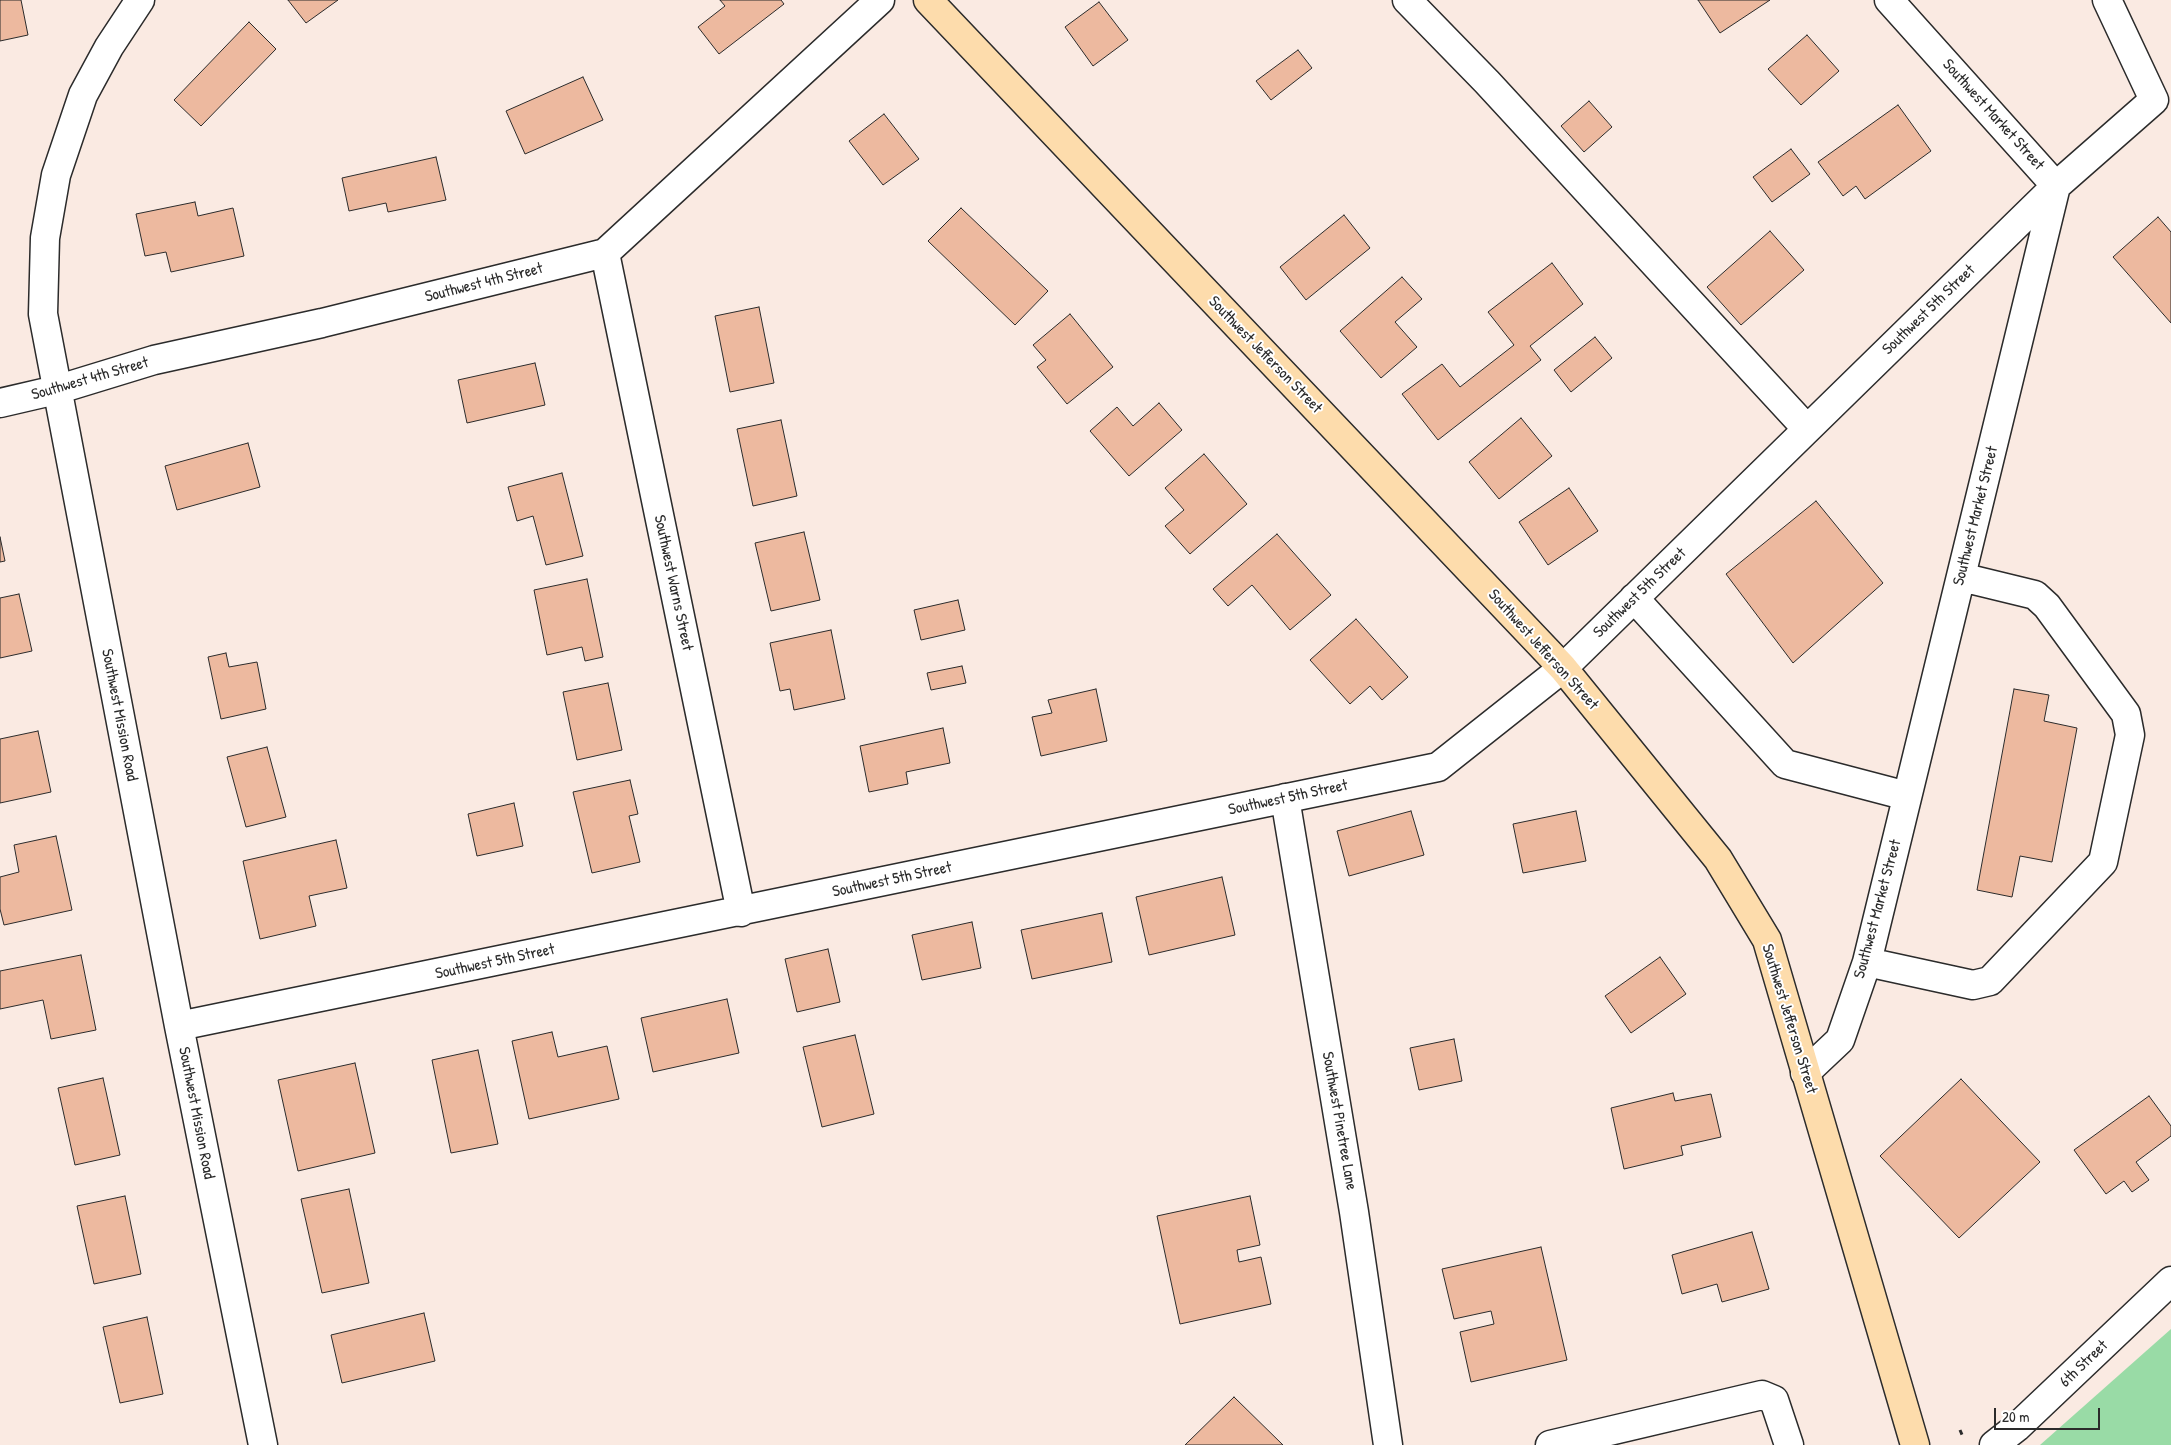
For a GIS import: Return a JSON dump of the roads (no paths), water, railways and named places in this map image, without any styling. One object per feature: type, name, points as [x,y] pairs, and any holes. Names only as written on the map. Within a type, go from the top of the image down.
[{"type":"main road","name":"Southwest Jefferson Street","points":[[928,0],[1563,668],[1718,859],[1767,940],[1915,1445]]},
{"type":"street","name":"Southwest Mission Road","points":[[140,0],[109,47],[84,95],[56,175],[45,238],[43,314],[179,1026],[263,1445]]},
{"type":"street","name":"Southwest 4th Street","points":[[0,403],[56,390],[154,360],[322,322],[605,253],[880,0]]},
{"type":"street","points":[[1407,0],[1487,82],[1807,429]]},
{"type":"street","name":"Southwest Market Street","points":[[1805,1073],[1840,1040],[1867,962],[2056,186],[1889,0]]},
{"type":"street","name":"Southwest 5th Street","points":[[179,1026],[741,912],[1438,767],[1563,668],[2056,186],[2154,100],[2107,0]]},
{"type":"street","name":"Southwest Warns Street","points":[[605,253],[741,912]]},
{"type":"street","points":[[1867,962],[1973,985],[1990,981],[2103,862],[2130,735],[2126,714],[2047,606],[2035,595],[1961,577]]},
{"type":"street","points":[[1634,598],[1785,764],[1907,796]]},
{"type":"street","name":"Southwest Pinetree Lane","points":[[1285,798],[1354,1212],[1388,1445]]},
{"type":"street","name":"6th Street","points":[[1994,1445],[2017,1427],[2171,1281]]},
{"type":"street","points":[[1550,1445],[1762,1395],[1774,1400],[1789,1445]]}]
